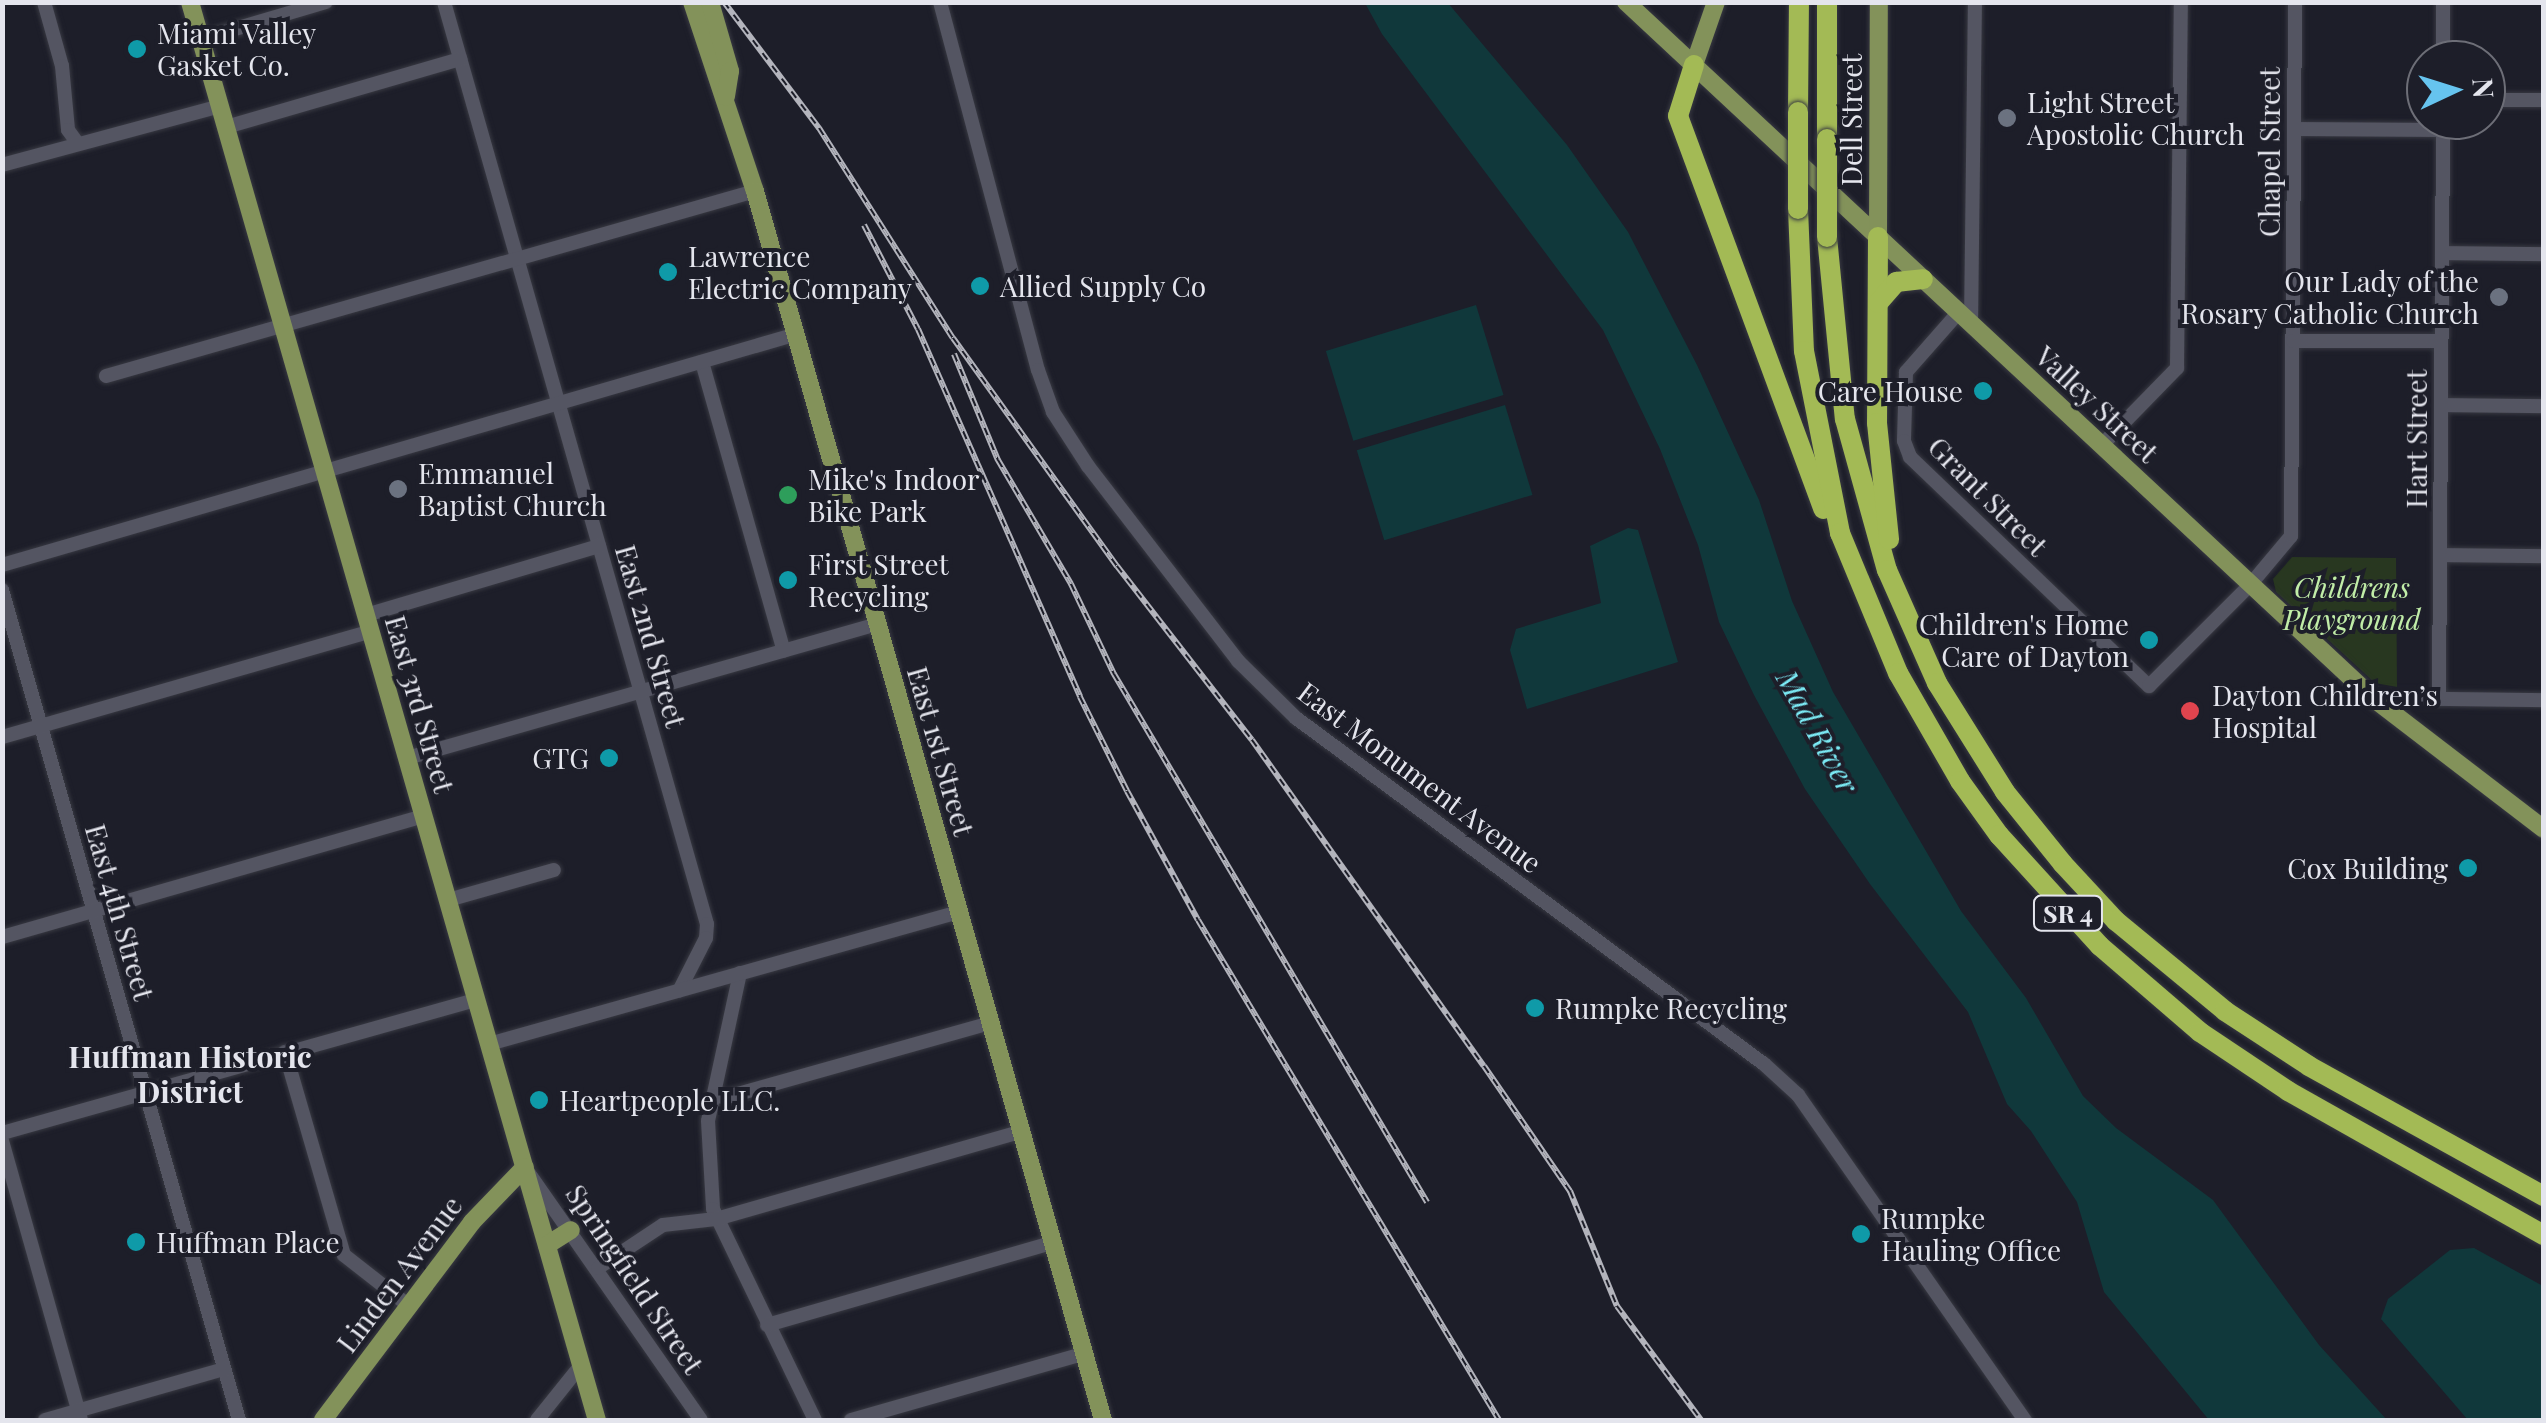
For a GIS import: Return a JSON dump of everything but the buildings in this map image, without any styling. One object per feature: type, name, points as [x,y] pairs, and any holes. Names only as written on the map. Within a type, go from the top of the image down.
[{"type":"highway","name":"SR 4","points":[[1798,2],[1798,209],[1804,352],[1840,532],[1898,673],[1960,781],[1999,835],[2100,946],[2200,1032],[2288,1090],[2544,1235]]},
{"type":"highway","name":"SR 4","points":[[1827,2],[1828,237],[1845,419],[1863,492],[1896,590],[1937,683],[1987,767],[2063,864],[2116,921],[2225,1011],[2292,1055],[2544,1196]]},
{"type":"highway","points":[[1694,65],[1681,96],[1678,116],[1823,510],[1840,532]]},
{"type":"highway","points":[[1878,237],[1879,462],[1896,590]]},
{"type":"highway","points":[[1878,303],[1896,282],[1923,280]]},
{"type":"main road","name":"East 3rd Street","points":[[190,2],[598,1420]]},
{"type":"main road","name":"East 1st Street","points":[[692,2],[714,78],[726,97],[755,191],[1102,1420]]},
{"type":"main road","name":"East 1st Street","points":[[710,2],[730,72],[726,97]]},
{"type":"main road","name":"Valley Street","points":[[1626,2],[2373,698],[2542,827]]},
{"type":"main road","points":[[1694,65],[1716,2]]},
{"type":"main road","name":"Dell Street","points":[[1878,237],[1879,2]]},
{"type":"main road","name":"Linden Avenue","points":[[323,1420],[498,1191],[525,1167]]},
{"type":"main road","points":[[547,1245],[571,1230]]},
{"type":"street","points":[[44,2],[62,66],[68,130],[78,144]]},
{"type":"street","points":[[201,40],[326,2]]},
{"type":"street","name":"East 2nd Street","points":[[444,2],[707,924],[706,938],[679,990]]},
{"type":"street","name":"East Monument Avenue","points":[[940,2],[1038,370],[1054,412],[1088,466],[1238,660],[1296,718],[1764,1064],[1798,1094],[2025,1420]]},
{"type":"street","points":[[1964,318],[1974,2]]},
{"type":"street","points":[[2101,446],[2176,368],[2181,2]]},
{"type":"street","name":"Chapel Street","points":[[2149,686],[2250,585],[2292,536],[2294,2]]},
{"type":"street","points":[[2443,40],[2444,2]]},
{"type":"street","points":[[226,127],[460,60]]},
{"type":"street","points":[[2506,100],[2544,100]]},
{"type":"street","points":[[2,165],[220,106]]},
{"type":"street","points":[[2294,129],[2406,126]]},
{"type":"street","name":"Hart Street","points":[[2439,699],[2442,140]]},
{"type":"street","points":[[106,376],[755,191]]},
{"type":"street","points":[[2442,252],[2544,254]]},
{"type":"street","name":"Grant Street","points":[[1964,318],[1906,372],[1904,440],[1910,456],[2149,686]]},
{"type":"street","points":[[2,565],[793,335]]},
{"type":"street","points":[[2293,341],[2441,341]]},
{"type":"street","points":[[702,362],[784,651]]},
{"type":"street","points":[[2441,406],[2544,406]]},
{"type":"street","points":[[2,737],[599,546]]},
{"type":"street","points":[[2440,555],[2544,556]]},
{"type":"street","name":"East 4th Street","points":[[2,590],[239,1420]]},
{"type":"street","points":[[407,758],[876,624]]},
{"type":"street","points":[[2373,698],[2544,700]]},
{"type":"street","points":[[2,937],[424,816]]},
{"type":"street","points":[[448,900],[554,870]]},
{"type":"street","points":[[489,1044],[958,912]]},
{"type":"street","points":[[740,974],[712,1096],[706,1146],[716,1219],[815,1420]]},
{"type":"street","points":[[2,1133],[476,1000]]},
{"type":"street","points":[[712,1096],[727,1096],[990,1022]]},
{"type":"street","points":[[286,1052],[344,1255],[409,1306]]},
{"type":"street","points":[[598,1268],[663,1225],[716,1219],[1020,1132]]},
{"type":"street","points":[[2,1141],[80,1416]]},
{"type":"street","name":"Springfield Street","points":[[525,1167],[701,1420]]},
{"type":"street","points":[[767,1325],[1052,1243]]},
{"type":"street","points":[[850,1420],[1084,1354]]},
{"type":"street","points":[[537,1420],[582,1365]]},
{"type":"street","points":[[44,1420],[80,1416],[224,1369]]},
{"type":"green space","name":"Childrens Playground","points":[[2292,557],[2396,558],[2397,687],[2375,683],[2276,592],[2273,579]]},
{"type":"water","name":"Mad River","points":[[1365,3],[1448,3],[1567,145],[1628,232],[1697,365],[1759,500],[1792,601],[1833,692],[1961,911],[2026,998],[2083,1096],[2116,1128],[2213,1200],[2319,1345],[2387,1420],[2209,1420],[2104,1292],[2077,1202],[2031,1131],[2007,1104],[1968,1012],[1870,884],[1805,789],[1754,695],[1719,622],[1698,545],[1660,449],[1603,330],[1382,34]]},
{"type":"water","points":[[1476,305],[1503,395],[1353,441],[1326,351]]},
{"type":"water","points":[[1505,405],[1532,495],[1384,540],[1357,450]]},
{"type":"water","points":[[1628,528],[1638,530],[1678,662],[1527,709],[1510,650],[1516,629],[1601,603],[1590,546]]},
{"type":"water","points":[[2474,1248],[2543,1286],[2543,1420],[2468,1420],[2381,1319],[2388,1299],[2450,1250]]},
{"type":"railway","points":[[724,2],[819,128],[953,338],[1117,566],[1252,740],[1484,1066],[1570,1191],[1617,1306],[1701,1420]]},
{"type":"railway","points":[[864,225],[918,329],[1080,697],[1127,791],[1198,920],[1499,1420]]},
{"type":"railway","points":[[954,354],[998,460],[1071,584],[1114,674],[1427,1202]]},
{"type":"place","name":"Miami Valley Gasket Co.","points":[[137,49]]},
{"type":"place","name":"Light Street Apostolic Church","points":[[2007,118]]},
{"type":"place","name":"Lawrence Electric Company","points":[[668,272]]},
{"type":"place","name":"Allied Supply Co","points":[[980,286]]},
{"type":"place","name":"Our Lady of the Rosary Catholic Church","points":[[2499,297]]},
{"type":"place","name":"Care House","points":[[1983,391]]},
{"type":"place","name":"Emmanuel Baptist Church","points":[[398,489]]},
{"type":"place","name":"Mike's Indoor Bike Park","points":[[788,495]]},
{"type":"place","name":"First Street Recycling","points":[[788,580]]},
{"type":"place","name":"Children's Home Care of Dayton","points":[[2149,640]]},
{"type":"place","name":"Dayton Children’s Hospital","points":[[2190,711]]},
{"type":"place","name":"GTG","points":[[609,758]]},
{"type":"place","name":"Cox Building","points":[[2468,868]]},
{"type":"place","name":"Rumpke Recycling","points":[[1535,1008]]},
{"type":"place","name":"Heartpeople LLC.","points":[[539,1100]]},
{"type":"place","name":"Rumpke Hauling Office","points":[[1861,1234]]},
{"type":"place","name":"Huffman Place","points":[[136,1242]]},
{"type":"district","name":"Huffman Historic District","points":[[190,1073]]}]
